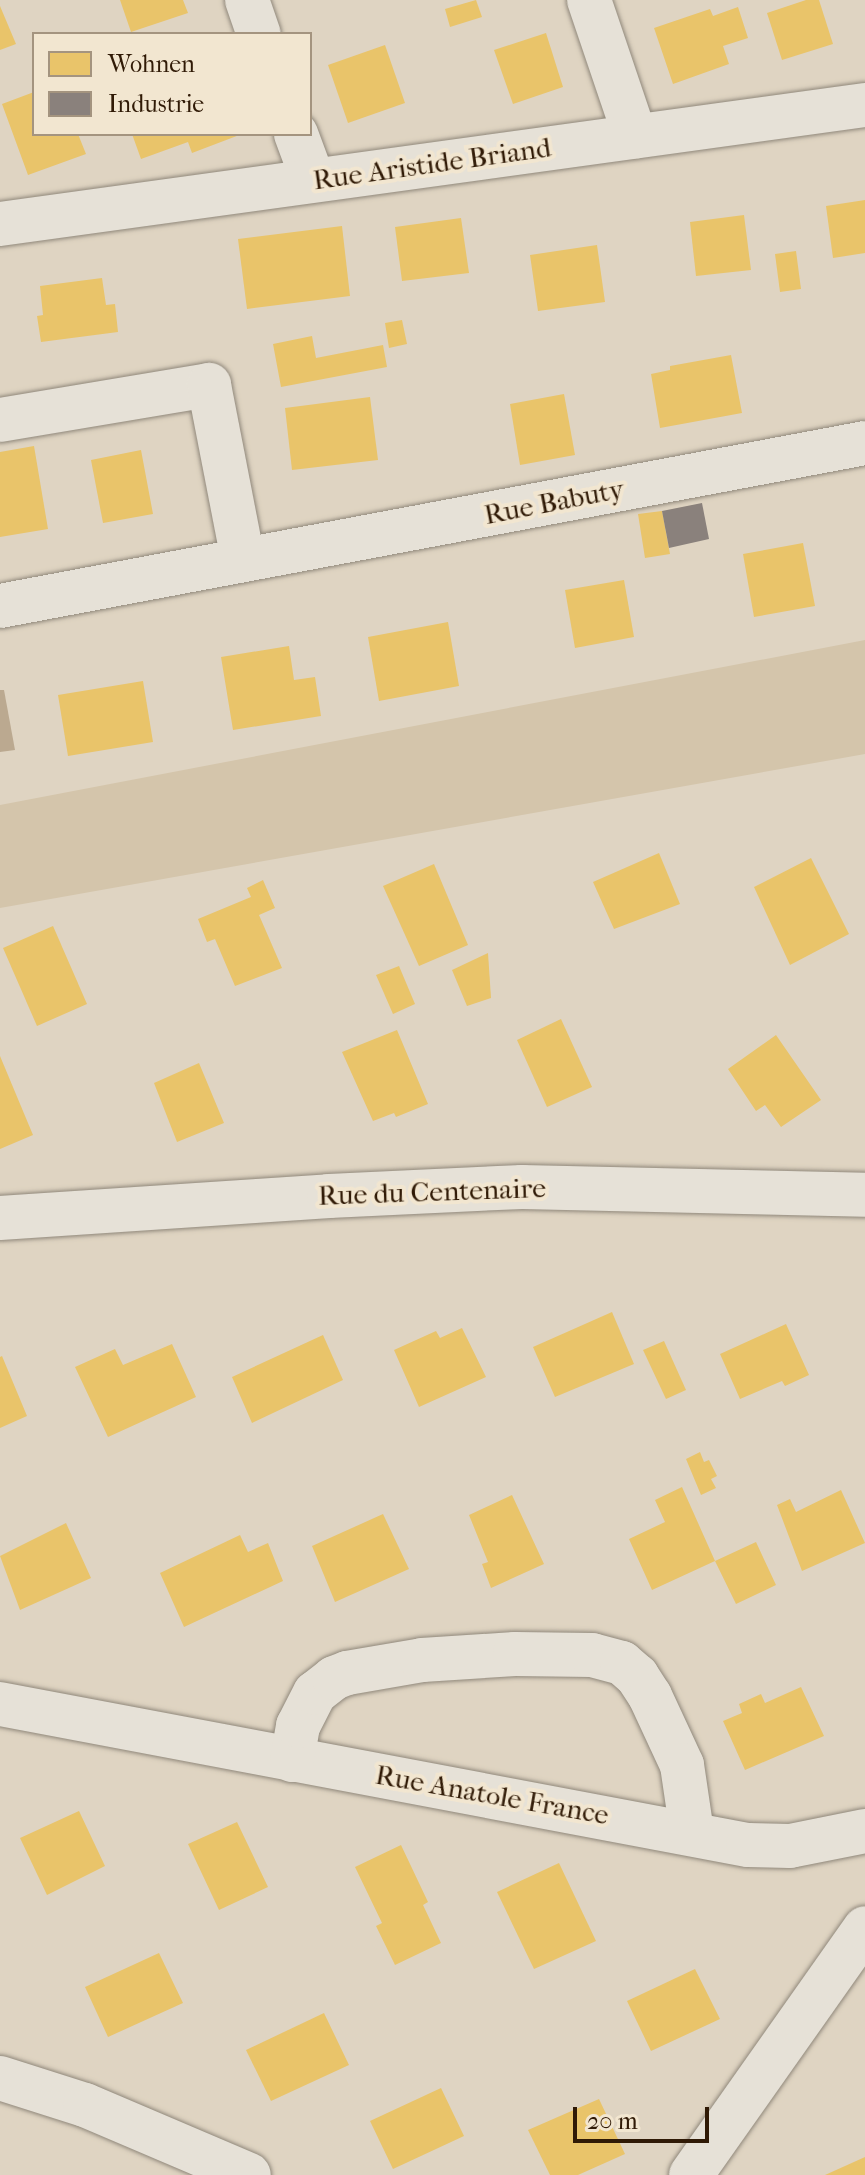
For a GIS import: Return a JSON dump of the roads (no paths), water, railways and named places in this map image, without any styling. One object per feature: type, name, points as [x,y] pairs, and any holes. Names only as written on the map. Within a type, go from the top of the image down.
[{"type":"street","points":[[247,0],[258,32]]},
{"type":"street","points":[[589,0],[635,136]]},
{"type":"street","name":"Rue Aristide Briand","points":[[0,224],[865,105]]},
{"type":"street","points":[[297,136],[313,180]]},
{"type":"street","points":[[0,420],[209,385],[243,560]]},
{"type":"street","name":"Rue Babuty","points":[[0,606],[865,443]]},
{"type":"street","name":"Rue du Centenaire","points":[[0,1218],[329,1196],[522,1187],[865,1195]]},
{"type":"street","points":[[292,1760],[298,1726],[315,1693],[347,1673],[422,1660],[515,1654],[592,1655],[622,1663],[637,1676],[650,1696],[682,1765],[692,1833]]},
{"type":"street","name":"Rue Anatole France","points":[[0,1704],[748,1845],[790,1846],[865,1831]]},
{"type":"street","points":[[691,2175],[865,1928]]},
{"type":"street","points":[[0,2078],[85,2105],[249,2175]]}]
